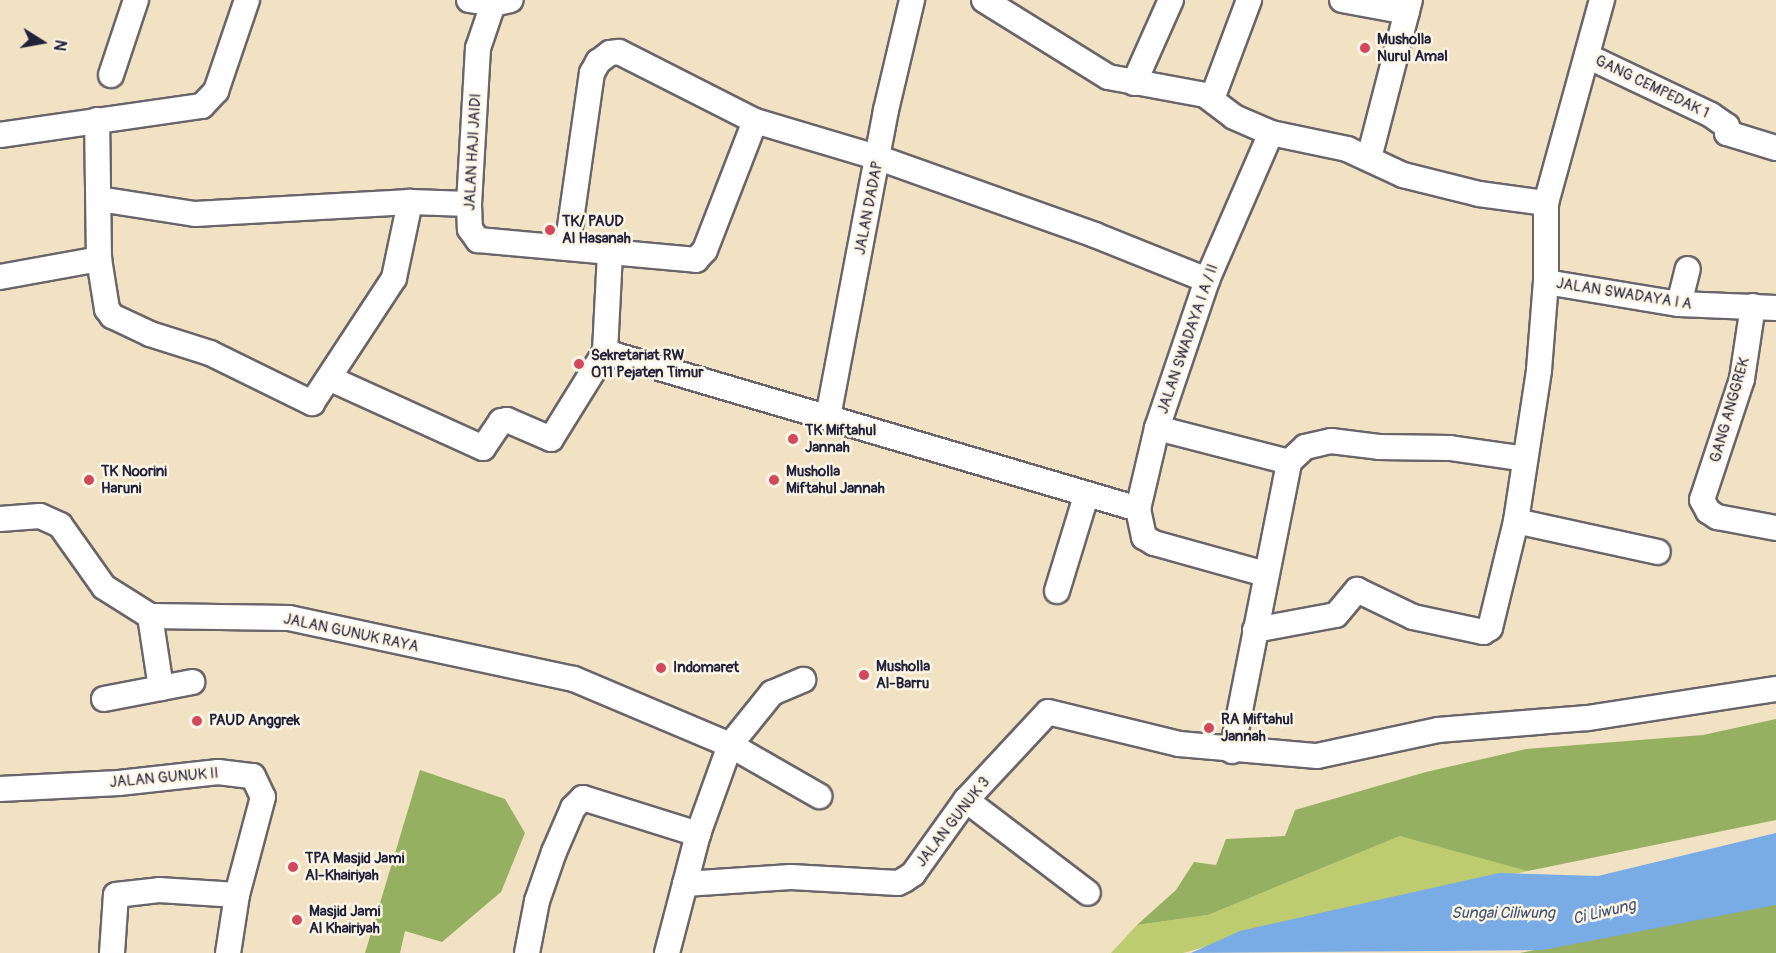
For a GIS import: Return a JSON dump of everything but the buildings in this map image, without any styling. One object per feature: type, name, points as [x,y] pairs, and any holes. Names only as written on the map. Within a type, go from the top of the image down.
[{"type":"street","points":[[111,75],[125,24],[135,11],[136,0]]},
{"type":"street","points":[[0,135],[202,106],[212,100],[247,0]]},
{"type":"street","points":[[469,0],[502,2]]},
{"type":"street","name":"JALAN DADAP","points":[[828,417],[912,0]]},
{"type":"street","points":[[984,0],[1108,77],[1134,83],[1179,87],[1212,99],[1234,117],[1271,133],[1369,158],[1403,174],[1434,183],[1546,203]]},
{"type":"street","points":[[1134,83],[1171,0]]},
{"type":"street","points":[[1212,99],[1250,0]]},
{"type":"street","points":[[1342,0],[1408,6],[1369,158]]},
{"type":"street","name":"JALAN SWADAYA I A","points":[[1602,0],[1546,203],[1546,282],[1679,304],[1765,308]]},
{"type":"street","name":"JALAN HAJI JAIDI","points":[[502,2],[478,48],[469,204],[470,229],[478,240],[696,260],[702,256],[755,121]]},
{"type":"street","points":[[567,248],[592,73],[598,62],[610,53],[619,52],[755,121],[879,158],[1095,235],[1207,280]]},
{"type":"street","name":"GANG CEMPEDAK 1","points":[[1587,56],[1711,115],[1727,126],[1727,134],[1776,148]]},
{"type":"street","points":[[97,120],[99,259],[107,309],[126,323],[218,357],[305,403],[316,401],[394,278],[410,202]]},
{"type":"street","name":"JALAN SWADAYA I A / II","points":[[1271,133],[1207,280],[1157,428],[1289,462]]},
{"type":"street","points":[[99,199],[195,213],[410,202],[469,204]]},
{"type":"street","points":[[330,379],[479,448],[488,447],[501,421],[507,420],[551,439],[605,352],[610,253]]},
{"type":"street","points":[[0,277],[99,259]]},
{"type":"street","points":[[1679,304],[1688,269]]},
{"type":"street","points":[[1255,630],[1336,615],[1357,590],[1406,615],[1483,632],[1491,625],[1516,521],[1539,370],[1546,282]]},
{"type":"street","name":"GANG ANGGREK","points":[[1765,308],[1702,500],[1708,511],[1717,517],[1776,528]]},
{"type":"street","points":[[605,352],[768,403],[828,417],[1086,496],[1138,509]]},
{"type":"street","points":[[1157,428],[1138,509],[1144,537],[1154,543],[1265,574]]},
{"type":"street","points":[[1525,459],[1450,448],[1379,447],[1331,441],[1305,447],[1289,462],[1265,574],[1232,751],[1317,756],[1438,730],[1588,718],[1776,689]]},
{"type":"street","points":[[1057,591],[1086,496]]},
{"type":"street","points":[[0,519],[40,516],[60,525],[104,587],[150,616],[161,688]]},
{"type":"street","points":[[1516,521],[1658,552]]},
{"type":"street","name":"JALAN GUNUK RAYA","points":[[150,616],[289,618],[574,679],[730,745],[819,796]]},
{"type":"street","points":[[667,953],[698,834],[730,745],[772,693],[803,680]]},
{"type":"street","points":[[104,699],[192,682]]},
{"type":"street","name":"JALAN GUNUK 3","points":[[685,884],[803,877],[898,883],[913,874],[966,800],[1048,712],[1179,744],[1232,751]]},
{"type":"street","name":"JALAN GUNUK II","points":[[0,789],[119,783],[219,772],[253,776],[263,797],[237,895],[228,953]]},
{"type":"street","points":[[527,953],[537,901],[554,852],[573,808],[583,798],[698,834]]},
{"type":"street","points":[[966,800],[1088,893]]},
{"type":"street","points":[[112,953],[116,895],[159,890],[237,895]]},
{"type":"green space","points":[[1776,719],[1776,820],[1528,871],[1400,836],[1208,915],[1137,925],[1176,890],[1194,862],[1216,865],[1226,839],[1285,836],[1295,810],[1426,772],[1526,749],[1703,735]]},
{"type":"green space","points":[[420,770],[505,799],[525,833],[501,892],[442,942],[405,931],[400,953],[365,953]]},
{"type":"green space","points":[[1400,836],[1462,847],[1528,871],[1327,913],[1183,953],[1111,953],[1137,925],[1208,915]]},
{"type":"green space","points":[[1776,896],[1776,953],[1520,953],[1596,937]]},
{"type":"water","name":"Sungai Ciliwung","points":[[1776,833],[1776,905],[1543,950],[1191,953],[1240,931],[1499,873],[1598,876]]},
{"type":"place","name":"Musholla Nurul Amal","points":[[1365,48]]},
{"type":"place","name":"TK/ PAUD Al Hasanah","points":[[550,230]]},
{"type":"place","name":"Sekretariat RW 011 Pejaten Timur","points":[[579,364]]},
{"type":"place","name":"TK Miftahul Jannah","points":[[793,439]]},
{"type":"place","name":"TK Noorini Haruni","points":[[89,480]]},
{"type":"place","name":"Musholla Miftahul Jannah","points":[[774,480]]},
{"type":"place","name":"Indomaret","points":[[661,668]]},
{"type":"place","name":"Musholla Al-Barru","points":[[864,675]]},
{"type":"place","name":"PAUD Anggrek","points":[[197,721]]},
{"type":"place","name":"RA Miftahul Jannah","points":[[1209,728]]},
{"type":"place","name":"TPA Masjid Jami Al-Khairiyah","points":[[293,867]]},
{"type":"place","name":"Masjid Jami Al Khairiyah","points":[[297,920]]},
{"type":"water label","name":"Ci Liwung","points":[[1604,912]]}]
